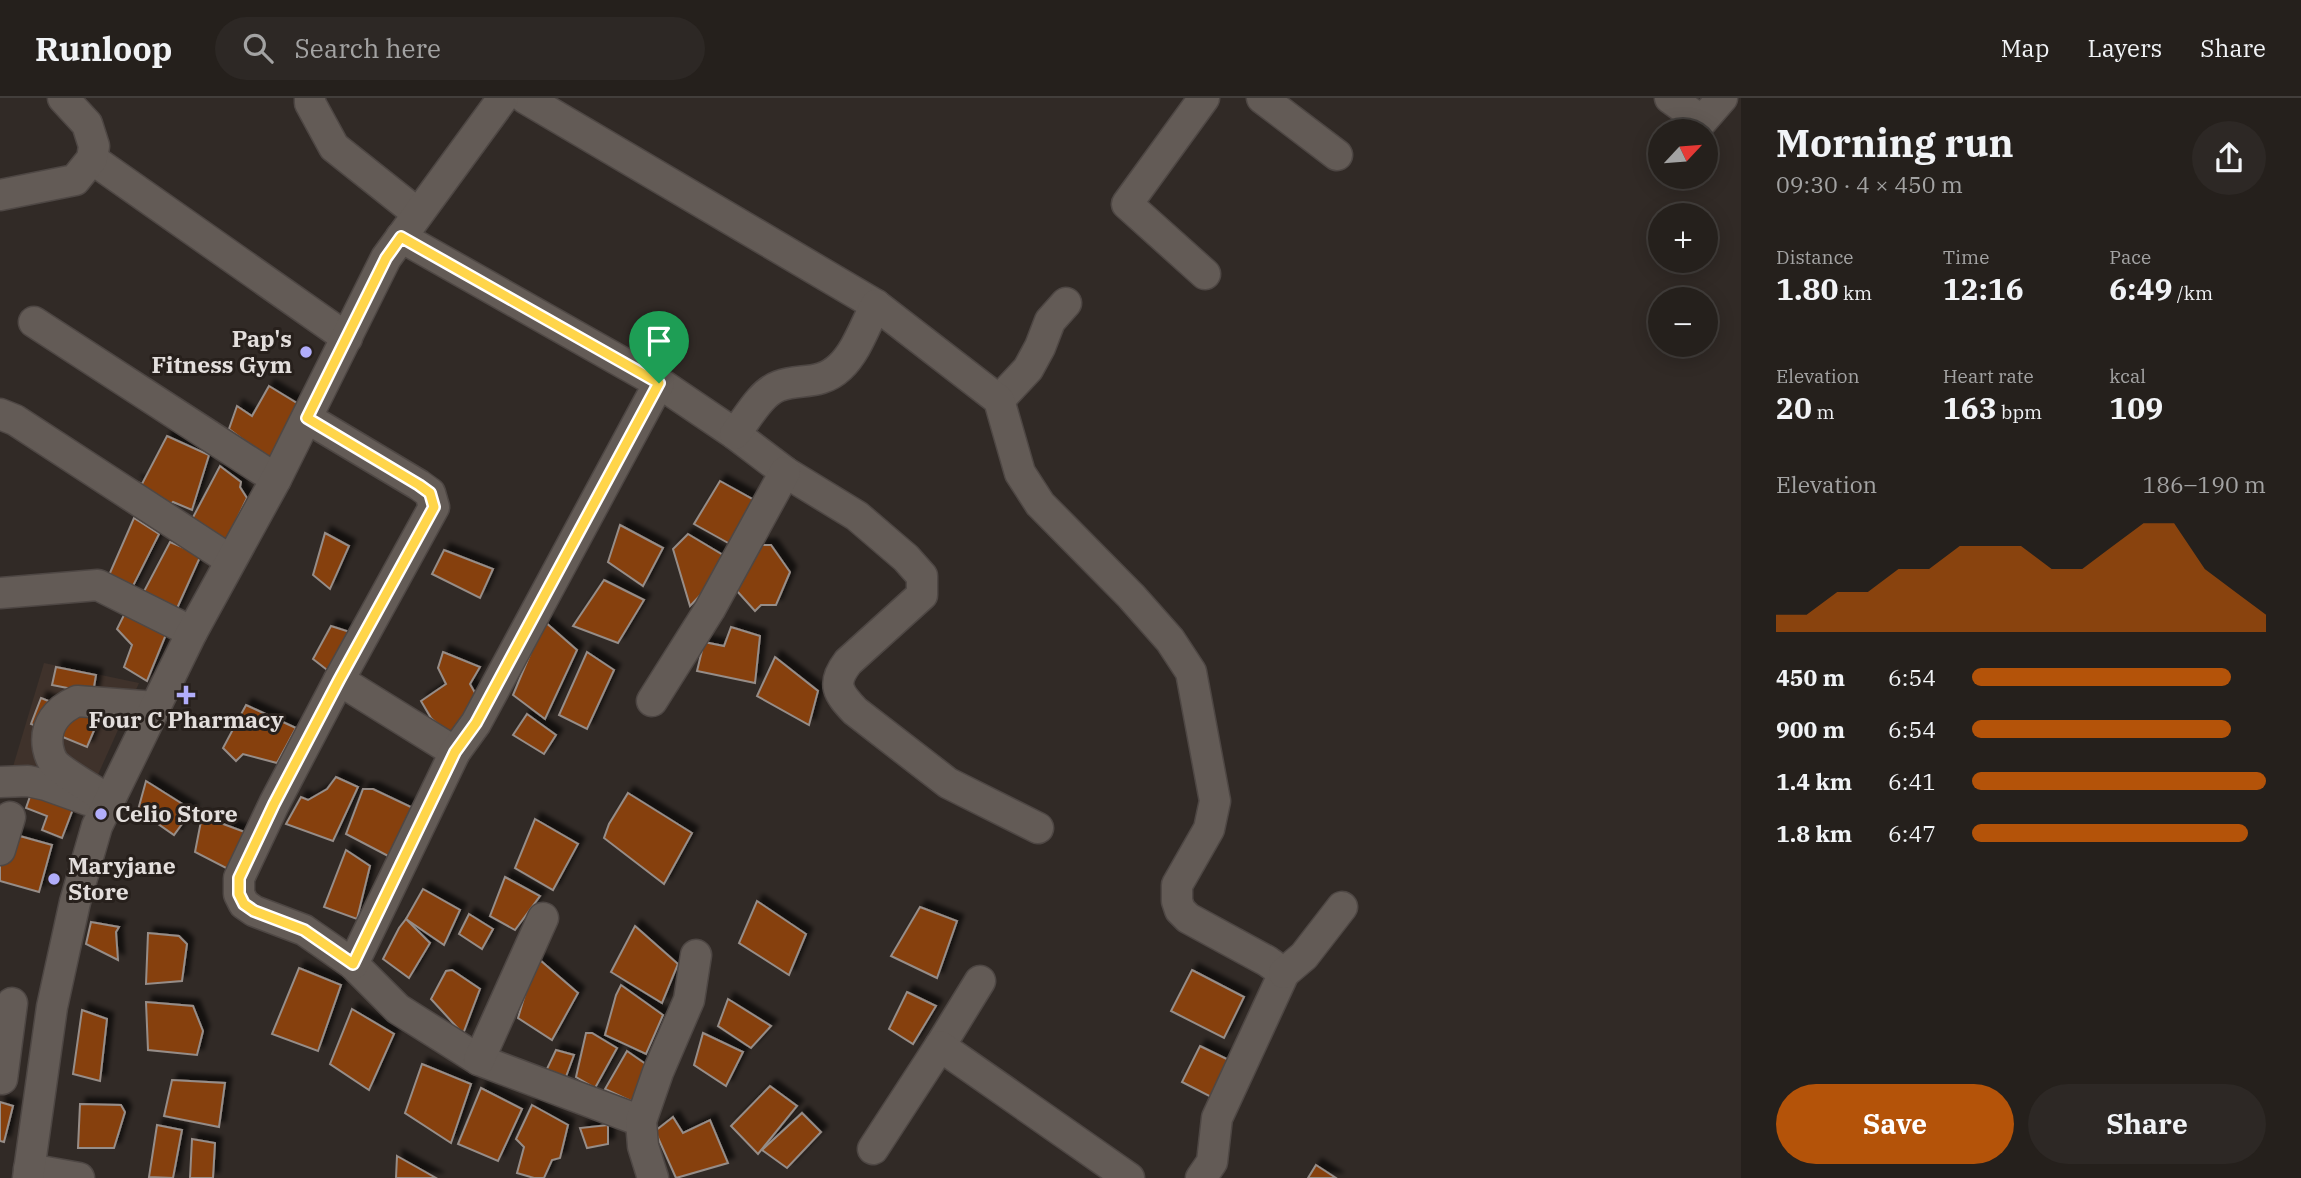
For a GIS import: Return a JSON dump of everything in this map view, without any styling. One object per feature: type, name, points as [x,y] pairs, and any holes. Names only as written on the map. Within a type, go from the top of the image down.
[{"type":"street","points":[[0,195],[75,180],[92,159],[94,146],[86,124],[63,98]]},
{"type":"street","points":[[310,98],[310,103],[334,147],[409,225],[659,383],[735,434],[785,472],[857,516],[906,558],[922,576],[922,595],[848,662],[839,674],[838,685],[843,698],[855,711],[948,783],[1038,828]]},
{"type":"street","points":[[79,1178],[29,1173],[52,1007],[75,902],[97,826],[192,632],[276,479],[386,258],[503,98]]},
{"type":"street","points":[[525,98],[876,305],[999,400],[1020,473],[1040,504],[1147,614],[1170,640],[1191,672],[1215,802],[1209,829],[1177,885],[1180,910],[1188,918],[1267,961],[1284,974]]},
{"type":"street","points":[[1204,98],[1127,204],[1205,274]]},
{"type":"street","points":[[1262,98],[1338,155]]},
{"type":"street","points":[[1670,98],[1702,121],[1722,98]]},
{"type":"street","points":[[92,159],[347,338]]},
{"type":"street","points":[[999,400],[1028,369],[1040,347],[1049,321],[1066,303]]},
{"type":"street","points":[[735,434],[766,394],[778,386],[813,382],[839,368],[852,353],[876,305]]},
{"type":"street","points":[[34,322],[276,479]]},
{"type":"street","points":[[353,964],[455,752],[476,723],[659,383]]},
{"type":"street","points":[[0,414],[15,420],[230,560]]},
{"type":"street","points":[[307,418],[419,485],[430,493],[434,507],[274,804],[239,878],[239,894],[244,904],[254,911],[304,930],[353,964],[398,1009],[479,1060],[641,1121]]},
{"type":"street","points":[[652,701],[710,609],[785,472]]},
{"type":"street","points":[[0,593],[98,585],[192,632]]},
{"type":"street","points":[[339,680],[455,752]]},
{"type":"street","points":[[108,803],[54,763],[47,743],[51,722],[66,706],[77,701],[155,707]]},
{"type":"street","points":[[0,782],[28,781],[108,803]]},
{"type":"street","points":[[0,850],[10,817]]},
{"type":"street","points":[[1201,1178],[1212,1162],[1217,1118],[1284,974],[1304,956],[1342,907]]},
{"type":"street","points":[[479,1060],[543,918]]},
{"type":"street","points":[[653,1178],[643,1146],[641,1121],[658,1072],[689,1000],[696,955]]},
{"type":"street","points":[[873,1149],[980,982]]},
{"type":"street","points":[[39,1090],[1,1079],[6,1003],[52,1007]]},
{"type":"street","points":[[940,1046],[1129,1178]]},
{"type":"shaded area","points":[[44,663],[139,683],[88,797],[12,770]]},
{"type":"building","points":[[269,386],[300,405],[275,464],[229,429],[237,406],[252,416]]},
{"type":"building","points":[[167,436],[209,455],[192,510],[173,502],[162,511],[135,481],[142,484]]},
{"type":"building","points":[[220,466],[241,482],[240,487],[247,498],[224,546],[190,523]]},
{"type":"building","points":[[720,481],[754,500],[730,544],[694,524]]},
{"type":"building","points":[[134,518],[159,534],[129,594],[106,582]]},
{"type":"building","points":[[620,525],[663,548],[643,586],[608,562]]},
{"type":"building","points":[[325,533],[349,546],[330,589],[313,575]]},
{"type":"building","points":[[688,534],[733,561],[690,606],[673,549]]},
{"type":"building","points":[[170,542],[201,555],[174,615],[141,597]]},
{"type":"building","points":[[762,545],[771,545],[790,572],[776,605],[761,605],[755,611],[737,591],[749,563]]},
{"type":"building","points":[[444,550],[493,569],[480,598],[432,574]]},
{"type":"building","points":[[604,580],[644,600],[618,643],[573,626]]},
{"type":"building","points":[[125,613],[167,632],[147,681],[124,667],[132,645],[117,629]]},
{"type":"building","points":[[544,621],[577,650],[545,719],[513,695]]},
{"type":"building","points":[[331,626],[350,632],[331,673],[313,659]]},
{"type":"building","points":[[731,627],[760,636],[755,683],[697,671],[704,642],[724,646]]},
{"type":"building","points":[[443,652],[480,667],[470,684],[482,705],[450,736],[431,718],[421,701],[446,684],[438,668]]},
{"type":"building","points":[[587,652],[614,670],[587,729],[559,715]]},
{"type":"building","points":[[775,657],[818,691],[809,725],[757,696]]},
{"type":"building","points":[[56,667],[96,675],[93,693],[52,685]]},
{"type":"building","points":[[41,698],[98,721],[87,747],[31,724]]},
{"type":"building","points":[[246,705],[296,728],[277,763],[243,754],[236,761],[223,748]]},
{"type":"building","points":[[527,714],[556,735],[544,754],[513,735]]},
{"type":"building","points":[[336,777],[358,787],[333,841],[286,824],[301,797],[308,800],[327,789]]},
{"type":"building","points":[[146,781],[192,810],[174,835],[138,810]]},
{"type":"building","points":[[34,785],[76,801],[62,838],[42,830],[47,816],[26,808]]},
{"type":"building","points":[[363,789],[373,789],[413,808],[392,858],[346,834]]},
{"type":"building","points":[[628,793],[692,833],[664,884],[604,838],[609,824]]},
{"type":"building","points":[[202,816],[250,834],[228,869],[195,852]]},
{"type":"building","points":[[535,819],[578,844],[553,890],[515,868]]},
{"type":"building","points":[[9,833],[52,845],[39,892],[0,881],[0,865]]},
{"type":"building","points":[[346,850],[370,866],[357,919],[324,907]]},
{"type":"building","points":[[505,877],[540,896],[515,930],[490,916]]},
{"type":"building","points":[[423,889],[460,910],[444,945],[406,919]]},
{"type":"building","points":[[757,901],[806,934],[789,975],[739,943]]},
{"type":"building","points":[[920,907],[957,921],[937,978],[891,956]]},
{"type":"building","points":[[469,914],[493,929],[482,949],[459,934]]},
{"type":"building","points":[[406,919],[430,943],[409,978],[383,959]]},
{"type":"building","points":[[91,922],[119,927],[116,932],[118,960],[86,944]]},
{"type":"building","points":[[635,926],[678,964],[662,1003],[611,972]]},
{"type":"building","points":[[148,933],[179,936],[187,944],[182,981],[146,984]]},
{"type":"building","points":[[540,960],[578,993],[552,1040],[518,1018],[534,964]]},
{"type":"building","points":[[299,968],[341,985],[318,1051],[272,1034]]},
{"type":"building","points":[[452,970],[480,989],[463,1034],[431,999],[446,971]]},
{"type":"building","points":[[1192,970],[1244,997],[1224,1038],[1171,1011]]},
{"type":"building","points":[[621,985],[663,1015],[646,1054],[605,1035]]},
{"type":"building","points":[[907,992],[936,1006],[913,1044],[889,1029]]},
{"type":"building","points":[[728,999],[771,1026],[751,1048],[718,1026]]},
{"type":"building","points":[[146,1002],[193,1006],[203,1031],[197,1055],[148,1050]]},
{"type":"building","points":[[352,1009],[394,1034],[369,1090],[330,1064]]},
{"type":"building","points":[[82,1010],[107,1019],[100,1081],[73,1074]]},
{"type":"building","points":[[586,1033],[592,1033],[617,1048],[595,1088],[576,1077]]},
{"type":"building","points":[[703,1033],[743,1052],[726,1086],[694,1065]]},
{"type":"building","points":[[1200,1046],[1237,1064],[1219,1101],[1182,1082]]},
{"type":"building","points":[[556,1050],[574,1055],[564,1082],[545,1073]]},
{"type":"building","points":[[627,1051],[650,1067],[633,1102],[605,1089]]},
{"type":"building","points":[[422,1064],[471,1084],[451,1143],[405,1113]]},
{"type":"building","points":[[172,1080],[225,1083],[219,1127],[164,1116]]},
{"type":"building","points":[[770,1086],[797,1106],[758,1154],[731,1126]]},
{"type":"building","points":[[481,1088],[522,1109],[498,1161],[458,1144]]},
{"type":"building","points":[[0,1102],[13,1106],[4,1142],[0,1141]]},
{"type":"building","points":[[80,1104],[121,1105],[125,1112],[114,1148],[78,1148]]},
{"type":"building","points":[[532,1105],[568,1125],[560,1158],[552,1160],[544,1178],[517,1173],[524,1147],[516,1139]]},
{"type":"building","points":[[802,1113],[821,1132],[787,1168],[762,1150]]},
{"type":"building","points":[[673,1117],[683,1133],[710,1120],[728,1163],[676,1178],[655,1131]]},
{"type":"building","points":[[157,1125],[182,1130],[173,1178],[149,1177]]},
{"type":"building","points":[[608,1125],[608,1144],[587,1148],[580,1128]]},
{"type":"building","points":[[192,1139],[215,1143],[213,1178],[190,1178]]},
{"type":"building","points":[[397,1156],[436,1178],[396,1178]]},
{"type":"building","points":[[1316,1165],[1336,1178],[1308,1178]]},
{"type":"place","name":"Pap's Fitness Gym","points":[[306,352]]},
{"type":"place","name":"Four C Pharmacy","points":[[186,695]]},
{"type":"place","name":"Celio Store","points":[[101,814]]},
{"type":"place","name":"Maryjane Store","points":[[54,879]]},
{"type":"route","points":[[401,237],[659,383],[476,723],[455,752],[353,964],[304,930],[254,911],[244,904],[239,894],[239,878],[274,804],[434,507],[430,493],[419,485],[307,418],[386,258],[401,237]]}]
